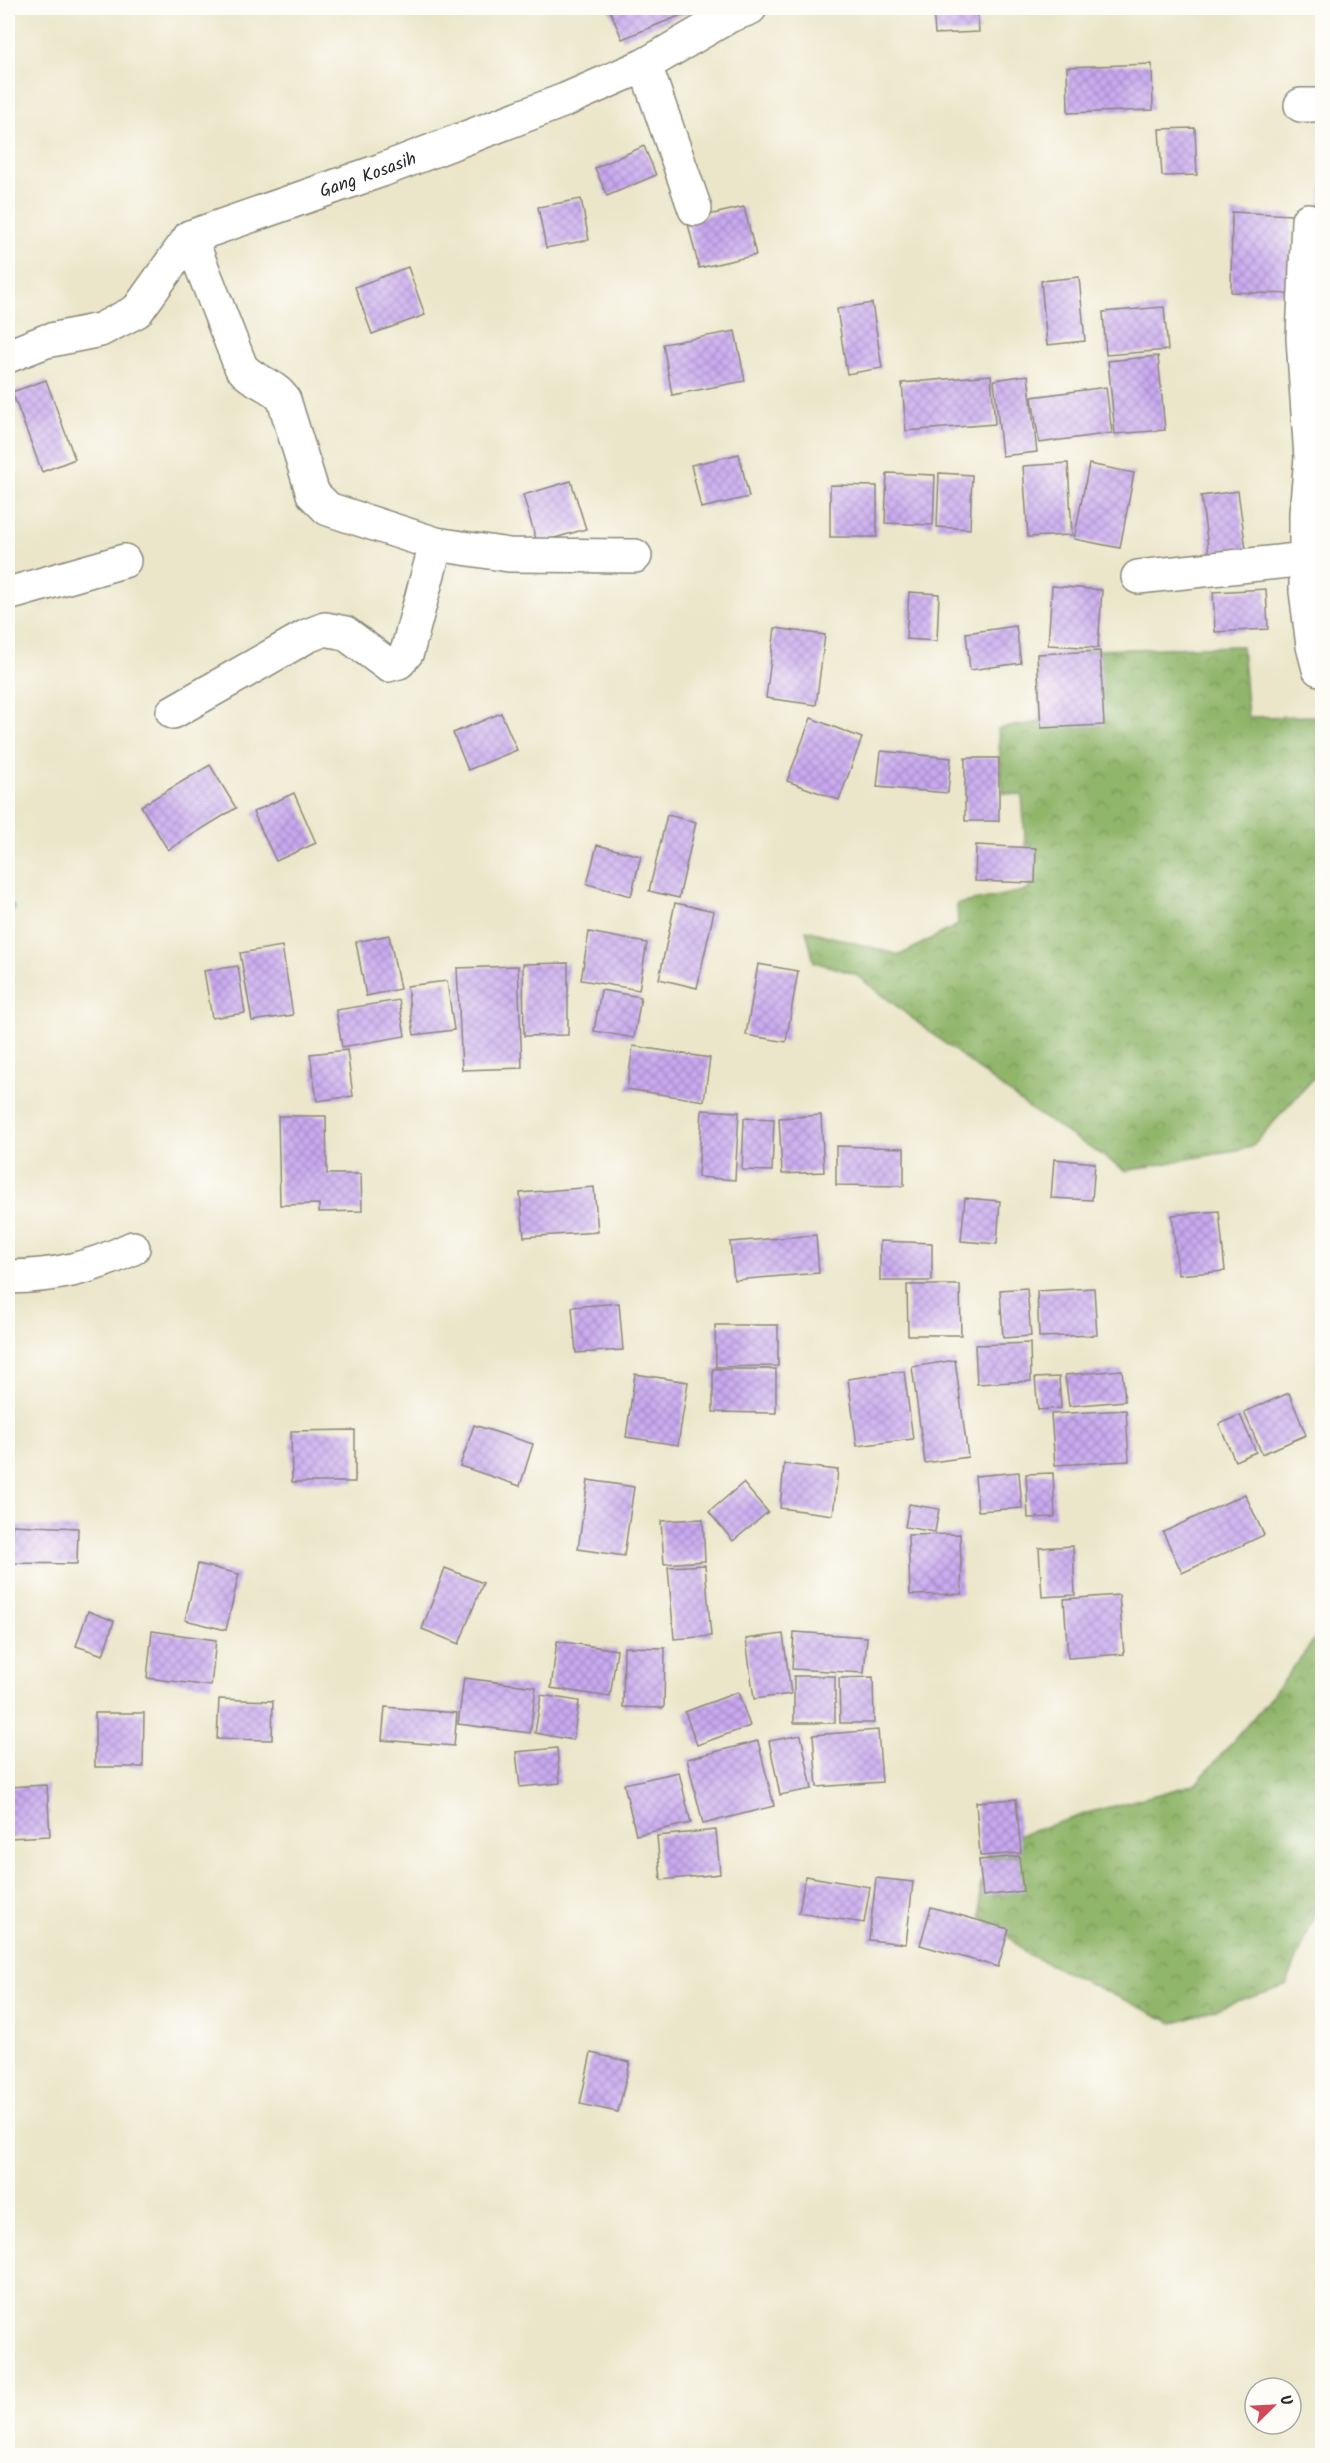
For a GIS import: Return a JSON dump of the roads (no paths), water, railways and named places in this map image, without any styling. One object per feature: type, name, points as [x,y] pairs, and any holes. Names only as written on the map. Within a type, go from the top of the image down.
[{"type":"street","name":"Gang Kosasih","points":[[190,237],[392,166],[565,100],[645,65],[729,16],[750,8]]},
{"type":"street","points":[[645,65],[695,209]]},
{"type":"street","points":[[1308,220],[1303,338],[1314,512],[1306,559],[1306,591],[1312,646],[1319,669]]},
{"type":"street","points":[[8,356],[46,341],[100,330],[137,310],[190,237]]},
{"type":"street","points":[[190,237],[241,367],[252,378],[280,394],[284,400],[313,494],[328,509],[436,544],[509,555],[635,556]]},
{"type":"street","points":[[173,712],[307,636],[325,629],[345,633],[388,665],[399,662],[407,652],[436,544]]},
{"type":"street","points":[[1138,577],[1306,559]]},
{"type":"street","points":[[8,594],[124,561]]},
{"type":"street","points":[[8,1277],[77,1270],[105,1261],[133,1248]]}]
